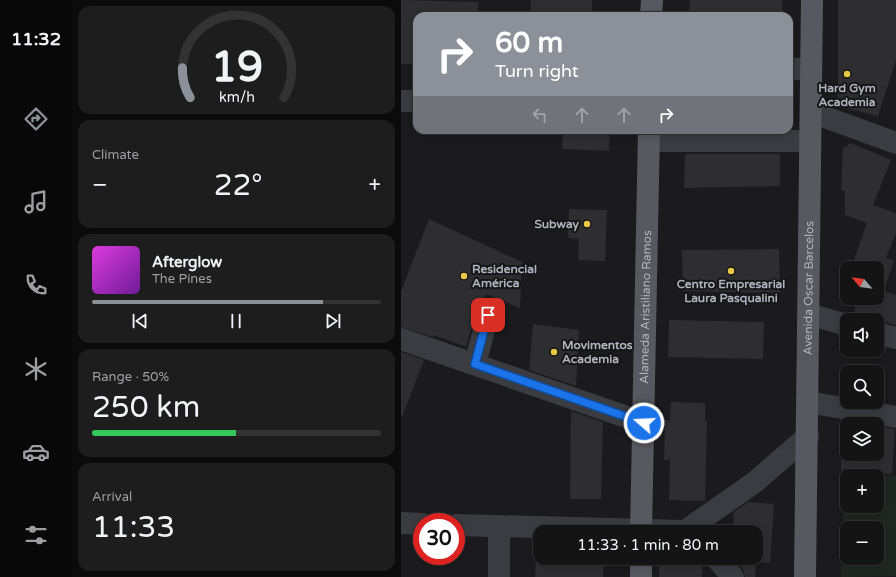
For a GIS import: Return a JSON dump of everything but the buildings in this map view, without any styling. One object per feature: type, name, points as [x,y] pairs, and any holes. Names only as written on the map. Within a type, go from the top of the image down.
[{"type":"main road","points":[[651,12],[652,0]]},
{"type":"main road","name":"Avenida Oscar Barcelos","points":[[805,577],[808,436],[807,402],[812,0]]},
{"type":"main road","name":"Alameda Aristiliano Ramos","points":[[641,525],[649,136]]},
{"type":"main road","points":[[641,565],[641,577]]},
{"type":"street","points":[[793,69],[811,69]]},
{"type":"street","points":[[401,101],[413,101]]},
{"type":"street","points":[[811,112],[896,143]]},
{"type":"street","points":[[649,136],[810,141]]},
{"type":"street","points":[[808,314],[840,323]]},
{"type":"street","points":[[475,364],[488,315]]},
{"type":"street","points":[[884,335],[896,338]]},
{"type":"street","points":[[401,339],[644,423]]},
{"type":"street","points":[[807,402],[896,417]]},
{"type":"street","points":[[694,525],[755,482],[808,436]]},
{"type":"street","points":[[401,524],[413,524]]},
{"type":"street","points":[[465,525],[533,527]]},
{"type":"street","points":[[499,526],[499,577]]},
{"type":"street","points":[[722,565],[733,577]]},
{"type":"shaded area","points":[[884,475],[896,476],[896,576],[841,577],[841,565],[884,565],[884,521],[843,521],[843,513],[884,513]]},
{"type":"place","name":"Hard Gym Academia","points":[[847,74]]},
{"type":"place","name":"Subway","points":[[587,224]]},
{"type":"place","name":"Centro Empresarial Laura Pasqualini","points":[[731,271]]},
{"type":"place","name":"Residencial América","points":[[464,276]]},
{"type":"place","name":"Movimentos Academia","points":[[554,352]]},
{"type":"route","points":[[488,315],[475,364],[644,423]]}]
